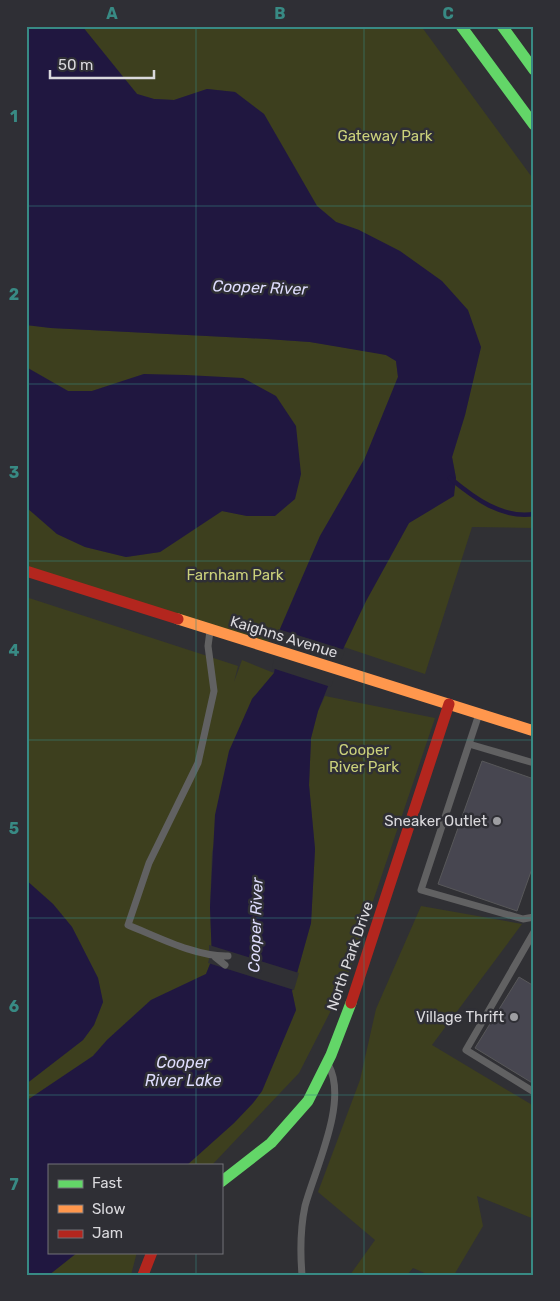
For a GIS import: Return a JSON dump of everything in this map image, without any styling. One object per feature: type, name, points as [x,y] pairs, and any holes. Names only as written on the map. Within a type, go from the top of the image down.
[{"type":"main road","points":[[461,26],[534,125]]},
{"type":"main road","points":[[502,26],[534,70]]},
{"type":"main road","name":"Kaighns Avenue","points":[[26,571],[534,731]]},
{"type":"main road","name":"North Park Drive","points":[[222,1181],[271,1143],[302,1108],[308,1101],[327,1062],[352,1000],[450,704]]},
{"type":"main road","points":[[143,1275],[151,1254]]},
{"type":"lane","points":[[210,629],[208,646],[214,691],[198,763],[149,863],[128,925],[196,952],[215,956],[228,956]]},
{"type":"lane","points":[[480,714],[421,890],[523,919],[534,918]]},
{"type":"lane","points":[[470,744],[534,763]]},
{"type":"lane","points":[[534,932],[466,1050],[534,1092]]},
{"type":"lane","points":[[215,956],[225,965]]},
{"type":"lane","points":[[302,1275],[300,1242],[305,1207],[333,1116],[336,1091],[333,1073],[327,1062]]},
{"type":"green space","name":"Gateway Park","points":[[82,26],[421,26],[534,180],[534,528],[472,527],[425,674],[344,647],[366,601],[409,523],[434,508],[456,478],[452,457],[465,415],[481,347],[359,230],[336,222],[317,206],[264,114],[235,92],[207,89],[174,100],[154,99],[137,94]]},
{"type":"green space","name":"Farnham Park","points":[[26,325],[51,328],[310,342],[378,353],[396,361],[398,377],[365,458],[320,536],[280,629],[264,646],[26,571],[26,507],[57,534],[85,547],[126,557],[160,552],[222,511],[247,516],[144,374],[92,391],[68,391],[26,367]]},
{"type":"green space","points":[[26,597],[238,666],[234,682],[242,660],[274,673],[252,699],[212,852],[210,907],[212,959],[206,974],[151,1000],[107,1040],[93,1056],[26,1101],[26,1084],[83,1040],[94,1025],[103,1002],[98,978],[72,927],[53,904],[26,880]]},
{"type":"green space","name":"Cooper River Park","points":[[325,696],[435,718],[346,981],[299,1073],[213,1164],[188,1164],[234,1123],[262,1091],[296,1010],[292,991],[311,923],[315,849],[309,785],[311,738],[318,711]]},
{"type":"green space","points":[[421,906],[522,924],[432,1045],[534,1106],[534,1219],[477,1196],[483,1226],[454,1275],[429,1275],[413,1268],[407,1275],[350,1275],[375,1240],[318,1192],[360,1080],[376,1009]]},
{"type":"green space","points":[[75,1254],[136,1254],[131,1275],[49,1275]]},
{"type":"water","points":[[26,26],[82,26],[137,94],[154,99],[174,100],[207,89],[235,92],[264,114],[317,206],[336,222],[359,230],[400,251],[442,281],[468,310],[481,347],[465,415],[452,457],[456,478],[454,496],[409,523],[366,601],[344,647],[318,711],[311,738],[309,785],[315,849],[311,923],[292,991],[296,1010],[262,1091],[234,1123],[188,1164],[48,1164],[48,1254],[75,1254],[49,1275],[26,1275],[26,1101],[93,1056],[107,1040],[151,1000],[206,974],[212,959],[210,907],[215,815],[229,751],[252,699],[274,673],[280,629],[320,536],[365,458],[398,377],[396,361],[386,355],[310,342],[51,328],[26,325]]},
{"type":"water","points":[[26,367],[68,391],[92,391],[144,374],[243,378],[276,396],[296,426],[301,474],[295,499],[275,516],[247,516],[222,511],[160,552],[126,557],[85,547],[57,534],[26,507]]},
{"type":"water","points":[[26,880],[53,904],[72,927],[98,978],[103,1002],[94,1025],[83,1040],[26,1084]]},
{"type":"pier","points":[[278,629],[345,650],[331,687],[272,668]]},
{"type":"pier","points":[[209,945],[299,973],[294,990],[208,963]]},
{"type":"building","name":"Sneaker Outlet","points":[[482,761],[534,779],[534,863],[517,911],[438,884]]},
{"type":"building","name":"Village Thrift","points":[[519,977],[534,986],[534,1084],[475,1048]]},
{"type":"waterway","points":[[450,478],[469,493],[500,510],[522,515],[534,514]]},
{"type":"traffic: fast","points":[[461,26],[534,125]]},
{"type":"traffic: fast","points":[[502,26],[534,70]]},
{"type":"traffic: fast","points":[[222,1181],[271,1143],[308,1101],[331,1055],[351,1003]]},
{"type":"traffic: slow","points":[[178,619],[534,731]]},
{"type":"traffic: jam","points":[[26,571],[178,619]]},
{"type":"traffic: jam","points":[[351,1003],[449,704]]},
{"type":"traffic: jam","points":[[143,1275],[151,1254]]},
{"type":"place","name":"Sneaker Outlet","points":[[497,821]]},
{"type":"place","name":"Village Thrift","points":[[514,1017]]},
{"type":"water label","name":"Cooper River","points":[[260,287]]},
{"type":"water label","name":"Cooper River","points":[[255,925]]},
{"type":"water label","name":"Cooper River Lake","points":[[183,1071]]}]
